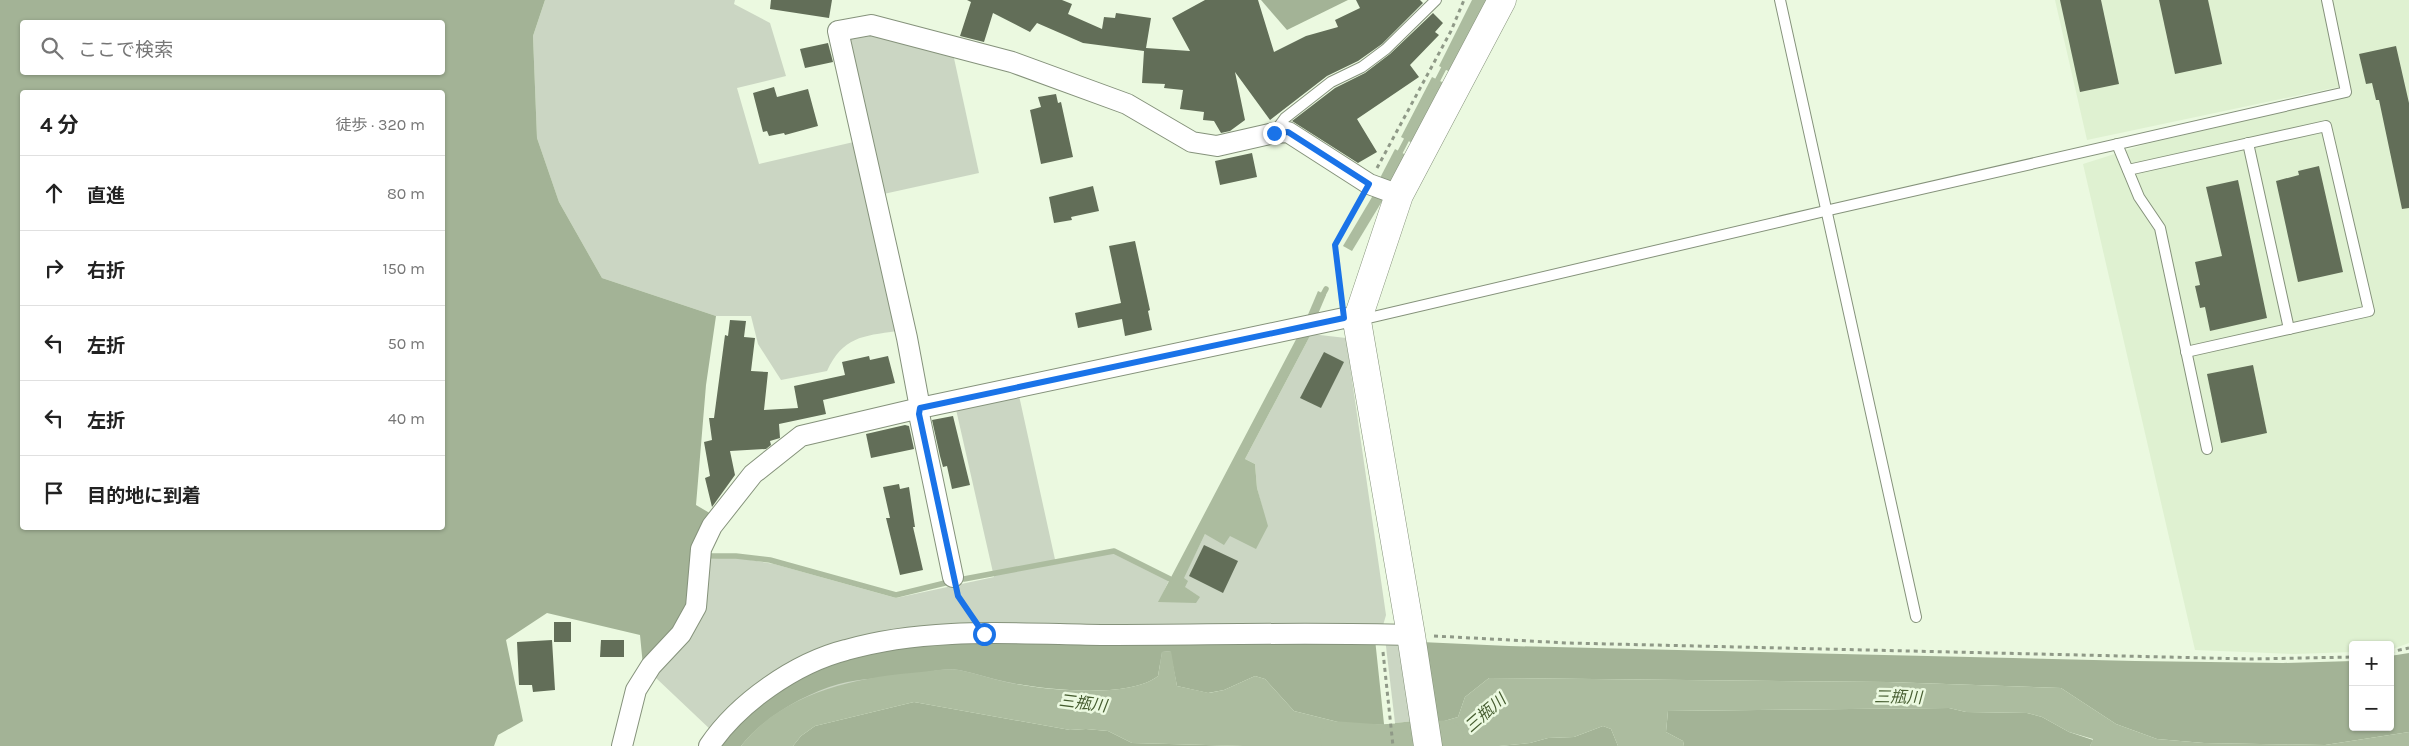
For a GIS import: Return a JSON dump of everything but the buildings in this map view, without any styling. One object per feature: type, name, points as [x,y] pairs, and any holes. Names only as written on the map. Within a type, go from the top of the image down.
[{"type":"street","points":[[1428,746],[1411,635],[1350,320],[1382,189],[1502,0]]},
{"type":"street","points":[[953,577],[919,414],[920,408],[907,338],[838,31],[871,25],[1012,62],[1127,104],[1192,142],[1217,146],[1274,133],[1288,132],[1382,189]]},
{"type":"street","points":[[622,746],[636,690],[651,666],[681,634],[696,607],[701,549],[712,526],[753,474],[801,436],[920,408],[1350,320]]},
{"type":"street","points":[[709,746],[718,733],[750,703],[798,667],[843,650],[883,640],[984,634],[1411,635]]},
{"type":"lane","points":[[1274,133],[1285,118],[1331,82],[1362,67],[1386,49],[1436,0]]},
{"type":"lane","points":[[1780,0],[1916,617]]},
{"type":"lane","points":[[1350,320],[2346,92],[2326,0]]},
{"type":"lane","points":[[2128,170],[2326,126],[2369,311],[2186,352]]},
{"type":"lane","points":[[2248,143],[2289,329]]},
{"type":"lane","points":[[2117,144],[2139,197],[2160,228],[2207,449]]},
{"type":"path","points":[[1350,320],[1335,245],[1382,189],[1394,140],[1432,70],[1464,0]]},
{"type":"path","points":[[953,577],[958,596],[984,634]]},
{"type":"path","points":[[1381,634],[1393,746]]},
{"type":"path","points":[[1411,635],[1598,644],[2251,659],[2323,659],[2349,656]]},
{"type":"path","points":[[2394,651],[2409,648]]},
{"type":"shaded area","points":[[0,0],[545,0],[533,36],[537,138],[559,202],[602,278],[716,316],[706,385],[696,505],[713,515],[686,616],[643,666],[640,635],[547,613],[506,640],[523,721],[498,735],[494,746],[0,746]]},
{"type":"shaded area","points":[[545,0],[735,0],[734,4],[770,23],[786,76],[737,88],[759,164],[858,141],[897,331],[855,340],[840,351],[827,371],[781,380],[758,344],[751,316],[716,316],[602,278],[559,202],[537,138],[533,36]]},
{"type":"shaded area","points":[[1261,0],[1348,0],[1287,30]]},
{"type":"shaded area","points":[[2055,0],[2409,0],[2409,643],[2394,649],[2394,641],[2349,641],[2349,652],[2294,654],[2195,650],[2083,164],[2146,144],[2341,98],[2338,87],[2087,140]]},
{"type":"shaded area","points":[[864,29],[952,49],[979,173],[879,195],[847,33]]},
{"type":"shaded area","points":[[1311,334],[1346,338],[1386,615],[1382,629],[712,731],[656,678],[657,667],[704,559],[733,557],[774,564],[896,598],[994,577],[955,405],[1018,391],[1056,564],[1114,553],[1169,580],[1159,602],[1185,587],[1183,578],[1205,534],[1230,536],[1267,526],[1257,488],[1255,464],[1245,459]]},
{"type":"shaded area","points":[[1385,638],[1400,638],[1414,721],[1395,723]]},
{"type":"shaded area","points":[[1375,639],[1384,724],[1350,725],[1294,711],[1265,679],[1255,676],[1224,690],[1208,693],[1177,686],[1170,651],[1162,652],[1158,676],[1145,683],[1127,688],[1107,690],[1085,691],[1042,688],[953,669],[847,682],[826,688],[799,700],[761,725],[741,746],[717,746],[731,726],[806,670],[914,644]]},
{"type":"shaded area","points":[[1421,642],[1509,646],[2135,661],[2283,663],[2349,661],[2349,731],[2394,731],[2394,655],[2409,653],[2409,732],[2325,745],[2204,743],[2157,739],[2116,724],[2061,688],[1888,682],[1489,678],[1465,697],[1458,717],[1434,724]]},
{"type":"shaded area","points":[[914,702],[1070,730],[1108,731],[1132,743],[1243,746],[793,746],[801,736],[815,726]]},
{"type":"shaded area","points":[[1949,708],[1966,712],[2027,713],[2042,717],[2069,732],[2093,740],[2090,746],[1684,746],[1683,741],[1666,732],[1668,711]]},
{"type":"shaded area","points":[[1603,726],[1611,729],[1618,746],[1499,746],[1530,743],[1548,738],[1574,737]]},
{"type":"water","points":[[1472,0],[1487,0],[1450,72],[1439,66]]},
{"type":"water","points":[[1432,77],[1444,83],[1414,144],[1401,137]]},
{"type":"water","points":[[1395,149],[1406,155],[1391,184],[1380,178]]},
{"type":"water","points":[[1375,192],[1384,198],[1352,251],[1343,246]]},
{"type":"water","points":[[1318,291],[1326,295],[1318,314],[1307,317]]},
{"type":"water","points":[[1302,328],[1311,334],[1245,459],[1255,464],[1257,488],[1268,526],[1256,549],[1230,536],[1224,545],[1205,534],[1184,578],[1188,581],[1185,587],[1200,597],[1196,603],[1158,602]]},
{"type":"water","points":[[1171,651],[1177,686],[1209,693],[1224,690],[1255,676],[1265,679],[1294,711],[1350,725],[1384,724],[1387,746],[1243,746],[1132,743],[1108,731],[1070,730],[914,702],[815,726],[801,736],[793,746],[741,746],[758,728],[778,712],[800,700],[847,683],[897,674],[950,669],[1041,688],[1085,691],[1107,690],[1127,688],[1145,683],[1158,676],[1162,652]]},
{"type":"water","points":[[1489,678],[1888,682],[2061,688],[2116,724],[2157,739],[2204,743],[2325,745],[2409,732],[2409,746],[2090,746],[2093,739],[2069,732],[2042,717],[2027,713],[1966,712],[1949,708],[1668,711],[1666,732],[1683,741],[1684,746],[1618,746],[1611,729],[1603,726],[1574,737],[1548,738],[1530,743],[1499,746],[1438,746],[1434,724],[1458,717],[1465,697]]},
{"type":"water","points":[[1414,721],[1418,746],[1398,746],[1395,723]]},
{"type":"waterway","points":[[1434,87],[1447,62]]},
{"type":"waterway","points":[[1397,158],[1409,135]]},
{"type":"waterway","points":[[1320,300],[1326,289]]},
{"type":"waterway","points":[[964,579],[1114,551],[1170,579]]},
{"type":"waterway","points":[[707,556],[736,556],[770,560],[896,595],[945,583]]},
{"type":"waterway","name":"三瓶川","points":[[1338,739],[1380,742],[1446,738]]},
{"type":"route","points":[[984,634],[958,596],[919,414],[920,408],[1344,318],[1335,245],[1369,184],[1288,132],[1274,133]]}]
